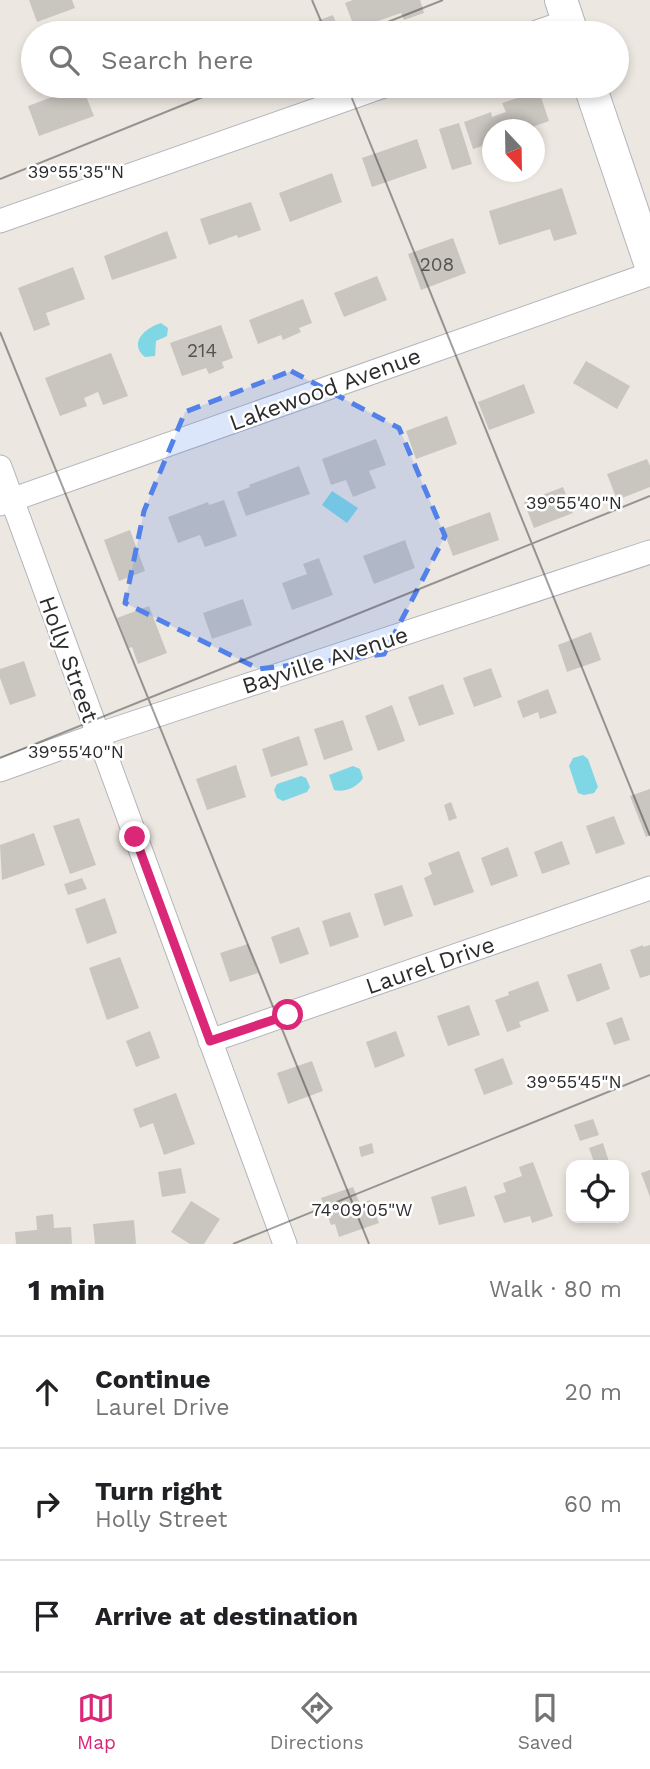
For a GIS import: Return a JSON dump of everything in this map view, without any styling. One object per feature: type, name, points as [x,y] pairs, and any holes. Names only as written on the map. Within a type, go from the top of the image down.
[{"type":"street","points":[[0,221],[350,98]]},
{"type":"street","points":[[594,98],[650,263]]},
{"type":"street","name":"Lakewood Avenue","points":[[6,502],[650,274]]},
{"type":"street","name":"Holly Street","points":[[0,467],[6,502],[97,735],[285,1244]]},
{"type":"street","name":"Bayville Avenue","points":[[0,770],[97,735],[650,552]]},
{"type":"street","name":"Laurel Drive","points":[[210,1041],[650,888]]},
{"type":"highlighted area","points":[[291,371],[399,428],[445,536],[384,654],[259,669],[125,603],[144,511],[185,412]]},
{"type":"water","points":[[161,323],[168,328],[167,336],[156,341],[155,356],[145,357],[140,352],[138,341],[149,328]]},
{"type":"water","points":[[332,491],[358,508],[347,523],[322,505]]},
{"type":"water","points":[[583,755],[588,759],[598,787],[594,793],[584,795],[578,793],[569,766],[573,758]]},
{"type":"water","points":[[353,766],[360,769],[363,778],[361,781],[346,790],[334,790],[329,775]]},
{"type":"water","points":[[301,776],[306,778],[310,787],[307,792],[283,801],[277,798],[274,790],[277,784]]},
{"type":"building","points":[[29,0],[72,0],[75,8],[37,21]]},
{"type":"building","points":[[353,0],[420,0],[424,13],[404,20],[401,13],[378,21],[352,21],[345,3]]},
{"type":"building","points":[[333,15],[335,21],[317,21]]},
{"type":"building","points":[[50,98],[87,98],[94,116],[39,136],[28,106]]},
{"type":"building","points":[[517,98],[541,98],[549,121],[482,119],[482,146],[473,149],[464,122],[491,112],[492,117],[506,112],[502,103]]},
{"type":"building","points":[[459,123],[472,164],[452,170],[439,129]]},
{"type":"building","points":[[417,139],[427,168],[372,187],[362,158]]},
{"type":"building","points":[[332,173],[342,202],[290,222],[279,193]]},
{"type":"building","points":[[562,188],[577,234],[554,241],[550,229],[499,245],[489,211]]},
{"type":"building","points":[[251,202],[261,230],[209,245],[200,219]]},
{"type":"building","points":[[167,231],[177,258],[112,280],[104,256]]},
{"type":"building","points":[[453,238],[466,273],[421,290],[408,254]]},
{"type":"building","points":[[73,267],[85,299],[46,313],[50,325],[34,331],[18,288]]},
{"type":"building","points":[[377,276],[387,300],[344,317],[334,293]]},
{"type":"building","points":[[303,299],[312,323],[299,328],[301,332],[283,340],[281,335],[258,344],[249,320]]},
{"type":"building","points":[[221,325],[233,358],[222,362],[224,368],[209,374],[206,368],[182,376],[170,343]]},
{"type":"building","points":[[111,353],[128,396],[103,405],[98,392],[84,398],[87,406],[60,416],[45,378]]},
{"type":"building","points":[[586,361],[630,386],[617,409],[573,383]]},
{"type":"building","points":[[524,384],[535,413],[489,430],[478,402]]},
{"type":"building","points":[[447,416],[457,444],[416,459],[406,431]]},
{"type":"building","points":[[376,439],[386,465],[369,471],[376,488],[353,497],[346,480],[331,485],[322,459]]},
{"type":"building","points":[[647,459],[650,466],[650,487],[617,500],[607,474]]},
{"type":"building","points":[[299,466],[310,494],[246,516],[237,492]]},
{"type":"building","points":[[563,487],[573,513],[534,528],[524,502]]},
{"type":"building","points":[[224,500],[237,536],[205,547],[200,535],[178,543],[168,517],[208,502],[209,505]]},
{"type":"building","points":[[490,512],[499,540],[453,556],[443,529]]},
{"type":"building","points":[[130,530],[145,571],[119,581],[104,540]]},
{"type":"building","points":[[405,540],[415,568],[374,584],[363,556]]},
{"type":"building","points":[[319,558],[333,595],[292,610],[282,583],[307,574],[303,564]]},
{"type":"building","points":[[243,599],[252,625],[212,639],[203,613]]},
{"type":"building","points":[[149,606],[167,653],[138,664],[117,618]]},
{"type":"building","points":[[591,632],[601,660],[567,672],[558,645]]},
{"type":"building","points":[[24,661],[36,696],[10,705],[0,678],[0,669]]},
{"type":"building","points":[[491,668],[502,697],[474,707],[463,678]]},
{"type":"building","points":[[443,684],[454,714],[419,726],[408,697]]},
{"type":"building","points":[[548,689],[557,713],[540,719],[538,712],[523,718],[517,701]]},
{"type":"building","points":[[392,705],[405,741],[378,751],[365,716]]},
{"type":"building","points":[[343,720],[353,750],[324,760],[314,729]]},
{"type":"building","points":[[299,736],[308,765],[271,777],[262,749]]},
{"type":"building","points":[[236,765],[246,797],[207,810],[196,779]]},
{"type":"building","points":[[650,789],[650,835],[646,837],[630,796]]},
{"type":"building","points":[[451,802],[457,818],[449,821],[444,805]]},
{"type":"building","points":[[614,816],[625,844],[596,854],[586,826]]},
{"type":"building","points":[[79,818],[96,865],[70,874],[53,826]]},
{"type":"building","points":[[34,833],[45,865],[2,880],[0,845]]},
{"type":"building","points":[[562,841],[570,864],[542,874],[534,852]]},
{"type":"building","points":[[508,847],[518,876],[491,886],[481,858]]},
{"type":"building","points":[[459,851],[474,892],[434,906],[424,878],[432,874],[428,863]]},
{"type":"building","points":[[82,878],[87,889],[68,895],[64,884]]},
{"type":"building","points":[[402,885],[413,916],[384,926],[374,894]]},
{"type":"building","points":[[105,898],[117,933],[87,944],[75,909]]},
{"type":"building","points":[[350,912],[359,937],[330,947],[322,921]]},
{"type":"building","points":[[299,927],[309,954],[280,964],[271,937]]},
{"type":"building","points":[[248,944],[258,973],[230,982],[220,953]]},
{"type":"building","points":[[650,945],[650,975],[640,978],[630,950]]},
{"type":"building","points":[[120,957],[139,1008],[107,1020],[89,968]]},
{"type":"building","points":[[601,963],[610,989],[577,1002],[567,975]]},
{"type":"building","points":[[538,981],[549,1011],[519,1022],[521,1027],[507,1032],[495,1000]]},
{"type":"building","points":[[469,1005],[480,1035],[448,1046],[437,1016]]},
{"type":"building","points":[[622,1017],[630,1040],[614,1045],[606,1023]]},
{"type":"building","points":[[150,1031],[160,1058],[136,1067],[126,1041]]},
{"type":"building","points":[[396,1031],[405,1056],[375,1068],[366,1042]]},
{"type":"building","points":[[503,1058],[513,1084],[484,1095],[474,1069]]},
{"type":"building","points":[[312,1061],[323,1091],[288,1104],[277,1073]]},
{"type":"building","points":[[176,1093],[195,1144],[164,1155],[153,1123],[140,1128],[133,1109]]},
{"type":"building","points":[[593,1119],[599,1135],[580,1141],[574,1125]]},
{"type":"building","points":[[372,1143],[374,1153],[361,1157],[359,1147]]},
{"type":"building","points":[[603,1143],[608,1160],[593,1160],[589,1148]]},
{"type":"building","points":[[533,1162],[553,1216],[532,1223],[530,1216],[504,1223],[494,1196],[506,1192],[503,1183],[522,1176],[519,1167]]},
{"type":"building","points":[[181,1168],[186,1193],[162,1197],[158,1172]]},
{"type":"building","points":[[650,1170],[650,1197],[641,1173]]},
{"type":"building","points":[[466,1186],[475,1216],[439,1225],[431,1197]]},
{"type":"building","points":[[353,1187],[360,1204],[370,1200],[379,1223],[339,1237],[335,1224],[331,1225],[321,1198]]},
{"type":"building","points":[[191,1201],[220,1219],[204,1244],[190,1244],[171,1232]]},
{"type":"building","points":[[53,1214],[54,1228],[71,1227],[72,1244],[16,1244],[15,1232],[37,1230],[36,1216]]},
{"type":"building","points":[[134,1220],[136,1244],[95,1244],[93,1224]]},
{"type":"route","points":[[135,837],[210,1041],[288,1015]]}]
